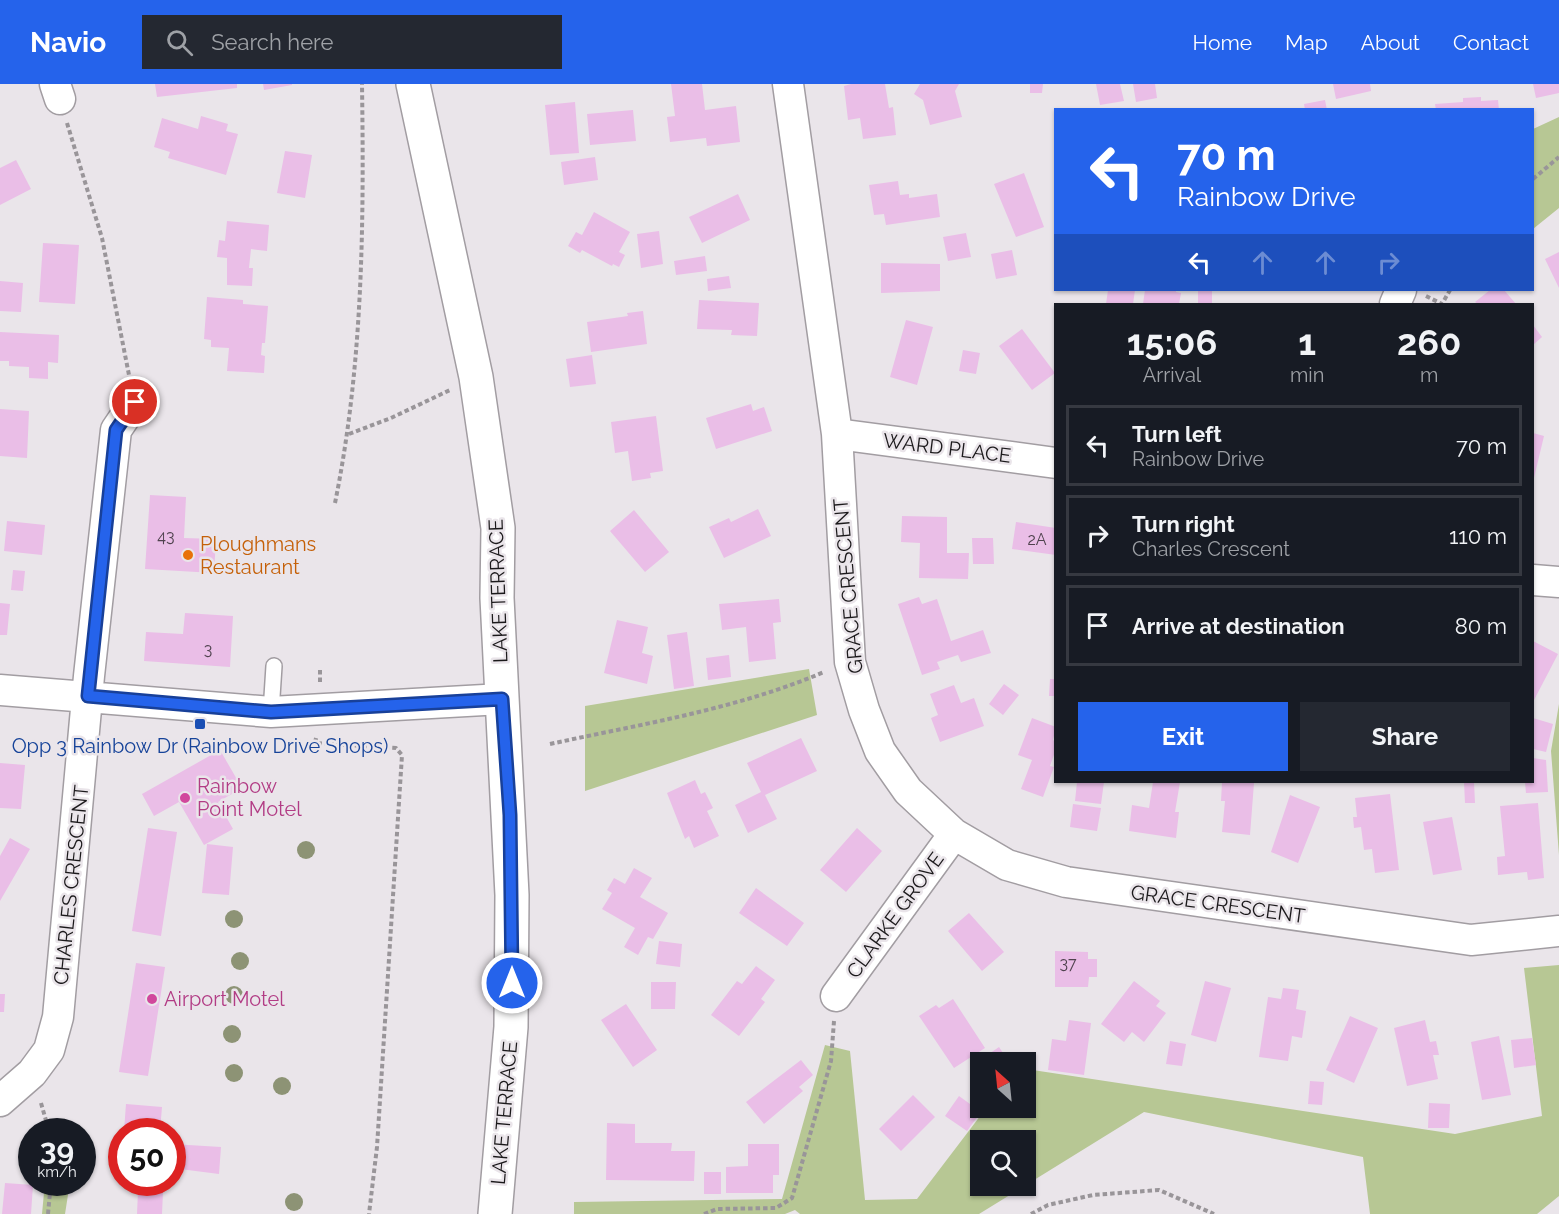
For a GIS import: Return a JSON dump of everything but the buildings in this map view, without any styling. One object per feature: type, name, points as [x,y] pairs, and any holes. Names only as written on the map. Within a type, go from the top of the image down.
[{"type":"main road","name":"LAKE TERRACE","points":[[413,84],[477,377],[498,528],[497,598],[512,895],[511,1027],[495,1214]]},
{"type":"street","name":"GRACE CRESCENT","points":[[788,84],[837,434],[850,662],[864,710],[880,751],[908,791],[954,834],[1007,865],[1066,882],[1471,940],[1559,931]]},
{"type":"street","points":[[1396,303],[1412,292]]},
{"type":"street","name":"CHARLES CRESCENT","points":[[0,1101],[32,1073],[49,1050],[58,1017],[116,430],[135,402]]},
{"type":"street","name":"WARD PLACE","points":[[837,434],[1054,463]]},
{"type":"street","points":[[1534,580],[1559,582]]},
{"type":"street","points":[[0,690],[271,712],[502,699]]},
{"type":"street","name":"CLARKE GROVE","points":[[836,996],[954,834]]},
{"type":"lane","points":[[271,712],[274,666]]},
{"type":"path","points":[[335,502],[349,434],[360,301],[362,84]]},
{"type":"path","points":[[58,92],[102,238],[135,402]]},
{"type":"path","points":[[1534,178],[1559,157]]},
{"type":"path","points":[[1412,292],[1440,303]]},
{"type":"path","points":[[349,434],[391,418],[477,377]]},
{"type":"path","points":[[550,744],[691,714],[786,688],[850,662]]},
{"type":"path","points":[[320,668],[315,743],[396,748],[402,755],[377,1147],[369,1214]]},
{"type":"path","points":[[704,1214],[717,1209],[776,1208],[792,1198],[831,1061],[836,996]]},
{"type":"path","points":[[1031,1214],[1048,1205],[1093,1195],[1159,1190],[1214,1214]]},
{"type":"path","points":[[48,1214],[50,1196]]},
{"type":"green space","points":[[1559,117],[1559,208],[1534,228],[1534,129]]},
{"type":"green space","points":[[809,669],[817,715],[585,791],[585,706]]},
{"type":"green space","points":[[1559,704],[1559,855],[1551,751]]},
{"type":"green space","points":[[1559,965],[1559,1196],[1537,1214],[1370,1214],[1363,1157],[1144,1112],[1036,1179],[1036,1130],[970,1130],[970,1196],[1008,1196],[979,1214],[800,1214],[795,1210],[785,1214],[574,1214],[574,1202],[782,1199],[825,1045],[850,1051],[865,1200],[917,1199],[979,1118],[1036,1118],[1036,1071],[1455,1134],[1542,1116],[1524,968]]},
{"type":"green space","points":[[44,1196],[68,1196],[65,1214],[42,1214]]},
{"type":"place","name":"Ploughmans Restaurant","points":[[188,555]]},
{"type":"place","name":"Opp 3 Rainbow Dr (Rainbow Drive Shops)","points":[[200,724]]},
{"type":"place","name":"Rainbow Point Motel","points":[[185,798]]},
{"type":"place","name":"Airport Motel","points":[[152,999]]},
{"type":"route","points":[[135,402],[116,430],[88,696],[271,712],[502,699],[510,815],[512,983]]}]
